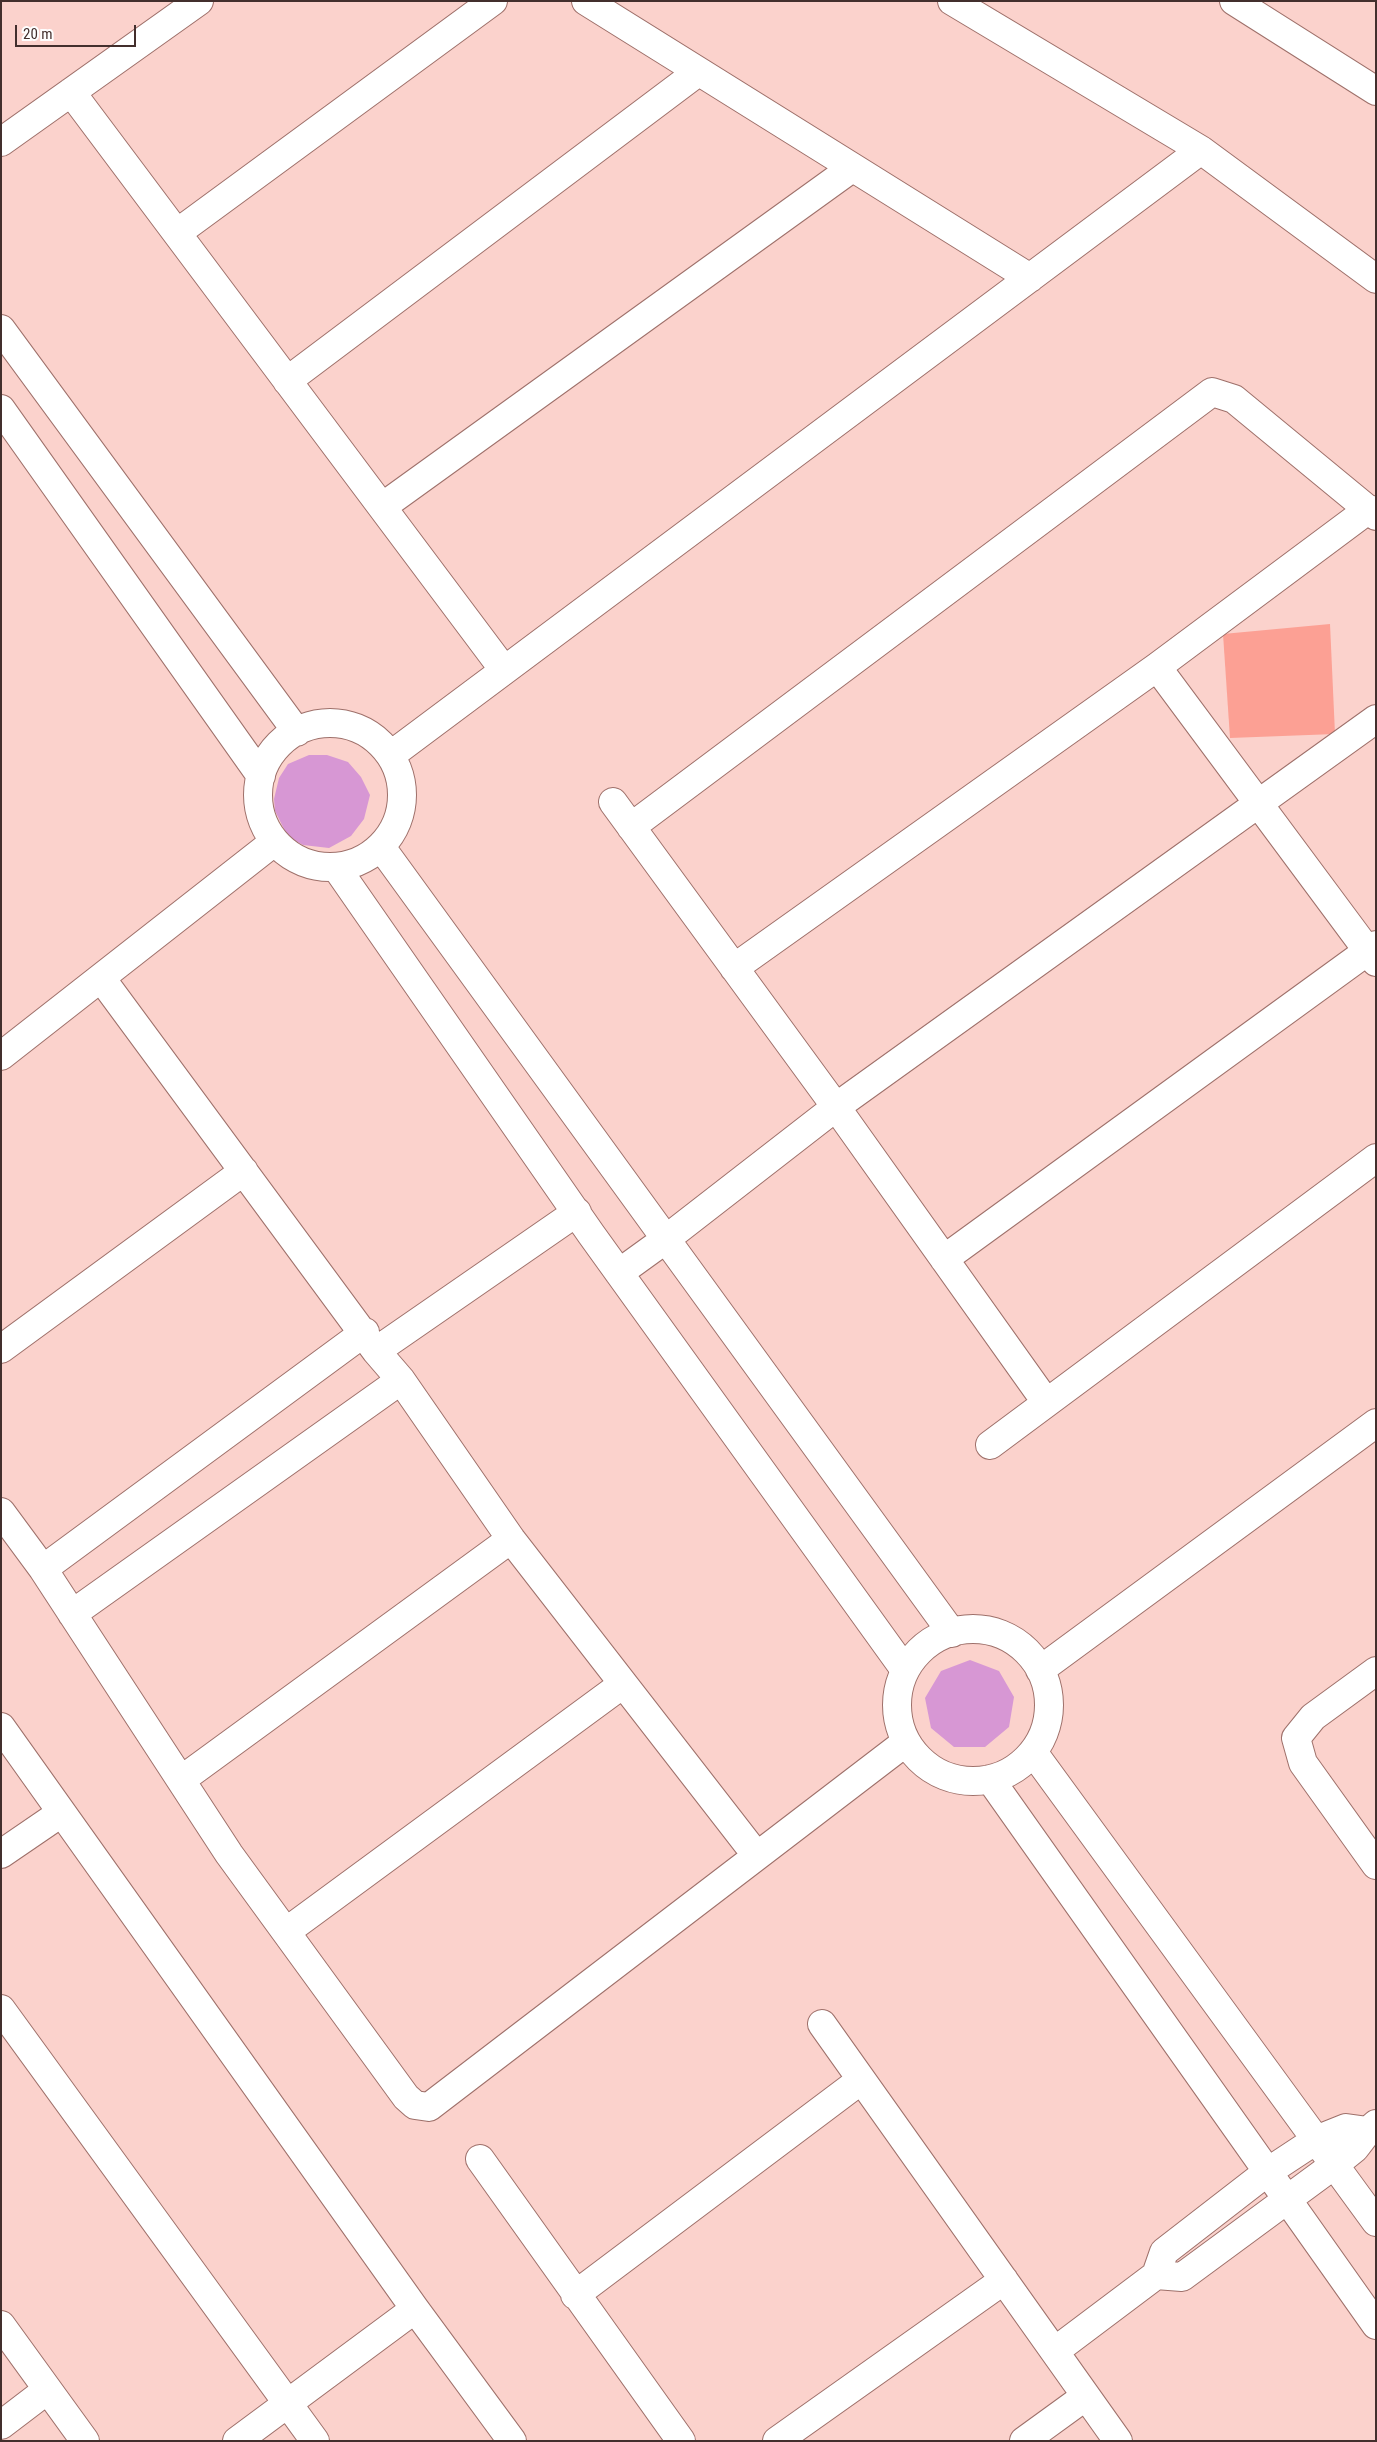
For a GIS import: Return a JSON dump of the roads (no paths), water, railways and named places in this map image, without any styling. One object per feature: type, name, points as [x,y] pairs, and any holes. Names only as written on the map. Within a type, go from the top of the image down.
[{"type":"street","points":[[1,142],[199,1]]},
{"type":"street","points":[[177,233],[492,1]]},
{"type":"street","points":[[586,1],[1030,278]]},
{"type":"street","points":[[952,1],[1201,150],[1376,279]]},
{"type":"street","points":[[1234,1],[1376,92]]},
{"type":"street","points":[[287,381],[698,72]]},
{"type":"street","points":[[71,92],[504,670]]},
{"type":"street","points":[[391,755],[1201,150]]},
{"type":"street","points":[[382,507],[852,168]]},
{"type":"street","points":[[1,329],[297,732]]},
{"type":"street","points":[[631,827],[1212,392],[1234,399],[1372,513],[734,968]]},
{"type":"street","points":[[1,408],[261,776]]},
{"type":"street","points":[[944,1259],[1373,953],[1257,803],[1157,666]]},
{"type":"street","points":[[619,1273],[666,1240],[836,1107],[1376,719]]},
{"type":"street","points":[[330,723],[353,727],[373,737],[391,755],[400,778],[403,802],[396,826],[381,847],[360,860],[336,867],[313,866],[292,856],[274,842],[263,821],[258,799],[261,776],[271,755],[287,738],[297,732],[307,727],[330,723]]},
{"type":"street","points":[[613,802],[836,1107],[1046,1402]]},
{"type":"street","points":[[1,1056],[274,842]]},
{"type":"street","points":[[381,847],[952,1633]]},
{"type":"street","points":[[336,867],[619,1273],[905,1670]]},
{"type":"street","points":[[100,978],[401,1380],[511,1538],[622,1684],[757,1856]]},
{"type":"street","points":[[990,1445],[1376,1158]]},
{"type":"street","points":[[1,1349],[244,1171]]},
{"type":"street","points":[[43,1570],[370,1341],[578,1212]]},
{"type":"street","points":[[72,1614],[401,1380]]},
{"type":"street","points":[[1040,1670],[1376,1423]]},
{"type":"street","points":[[1,1512],[43,1570],[229,1854],[287,1931],[406,2097],[415,2105],[429,2107],[906,1742]]},
{"type":"street","points":[[180,1780],[511,1538]]},
{"type":"street","points":[[965,1629],[990,1631],[1014,1640],[1033,1657],[1046,1679],[1050,1704],[1046,1730],[1033,1752],[1014,1769],[990,1779],[965,1781],[941,1775],[921,1761],[906,1742],[897,1718],[897,1693],[905,1670],[920,1650],[941,1636],[965,1629]]},
{"type":"street","points":[[1376,1671],[1313,1717],[1296,1738],[1303,1763],[1376,1865]]},
{"type":"street","points":[[287,1931],[622,1684]]},
{"type":"street","points":[[1,1727],[512,2441]]},
{"type":"street","points":[[1033,1752],[1376,2222]]},
{"type":"street","points":[[990,1779],[1266,2173],[1376,2325]]},
{"type":"street","points":[[1,1854],[61,1812]]},
{"type":"street","points":[[1,2009],[315,2441]]},
{"type":"street","points":[[822,2024],[1118,2441]]},
{"type":"street","points":[[575,2295],[861,2080]]},
{"type":"street","points":[[1167,2268],[1266,2173],[1316,2140],[1346,2128],[1372,2127]]},
{"type":"street","points":[[1054,2351],[1167,2268],[1286,2199],[1355,2148],[1372,2127]]},
{"type":"street","points":[[480,2159],[575,2295],[681,2441]]},
{"type":"street","points":[[777,2441],[1004,2280]]},
{"type":"street","points":[[237,2441],[416,2308]]},
{"type":"street","points":[[1,2325],[85,2441]]},
{"type":"street","points":[[1,2425],[47,2390]]},
{"type":"street","points":[[1024,2441],[1086,2396]]}]
